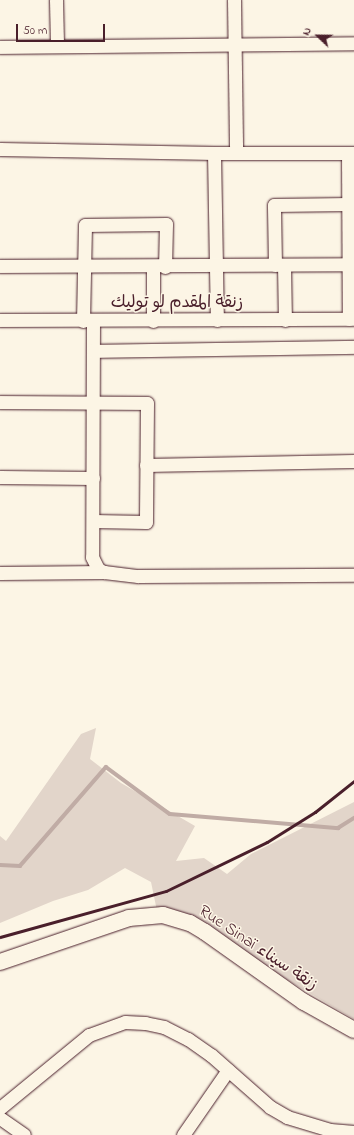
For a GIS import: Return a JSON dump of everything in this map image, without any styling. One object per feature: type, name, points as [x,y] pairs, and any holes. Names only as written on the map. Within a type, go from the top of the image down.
[{"type":"street","points":[[56,0],[56,46]]},
{"type":"street","points":[[234,0],[236,152]]},
{"type":"street","points":[[0,47],[354,43]]},
{"type":"street","points":[[0,149],[214,153],[351,153],[349,264],[352,319]]},
{"type":"street","points":[[214,153],[216,320]]},
{"type":"street","points":[[285,320],[274,205],[349,204]]},
{"type":"street","points":[[104,572],[98,569],[92,557],[93,351],[88,321],[84,267],[85,226],[166,224],[159,267],[153,321]]},
{"type":"street","points":[[0,266],[159,267],[349,264]]},
{"type":"street","name":"زنقة المقدم لو توليك","points":[[0,320],[153,321],[352,319]]},
{"type":"street","points":[[93,351],[354,347]]},
{"type":"street","points":[[0,402],[147,403],[146,522],[92,521]]},
{"type":"street","points":[[146,465],[354,461]]},
{"type":"street","points":[[0,477],[93,478]]},
{"type":"street","points":[[0,573],[104,572],[138,576],[354,575]]},
{"type":"street","name":"Rue Sinaï زنقة سيناء","points":[[0,962],[129,918],[163,915],[190,923],[205,932],[304,1002],[354,1030]]},
{"type":"street","points":[[0,1108],[74,1045],[89,1035],[125,1022],[145,1023],[164,1027],[188,1039],[228,1070],[270,1107],[288,1117],[323,1129],[354,1132]]},
{"type":"street","points":[[183,1135],[228,1070]]},
{"type":"street","points":[[0,1118],[24,1135]]},
{"type":"shaded area","points":[[96,728],[90,759],[121,783],[195,826],[176,861],[204,858],[227,874],[251,854],[354,802],[354,1019],[224,943],[157,911],[151,882],[125,868],[88,890],[53,901],[0,923],[0,836],[6,841],[81,734]]},
{"type":"waterway","points":[[0,865],[20,866],[106,767],[170,814],[338,828],[354,818]]},
{"type":"railway","points":[[0,937],[166,891],[267,842],[315,812],[354,781]]}]
